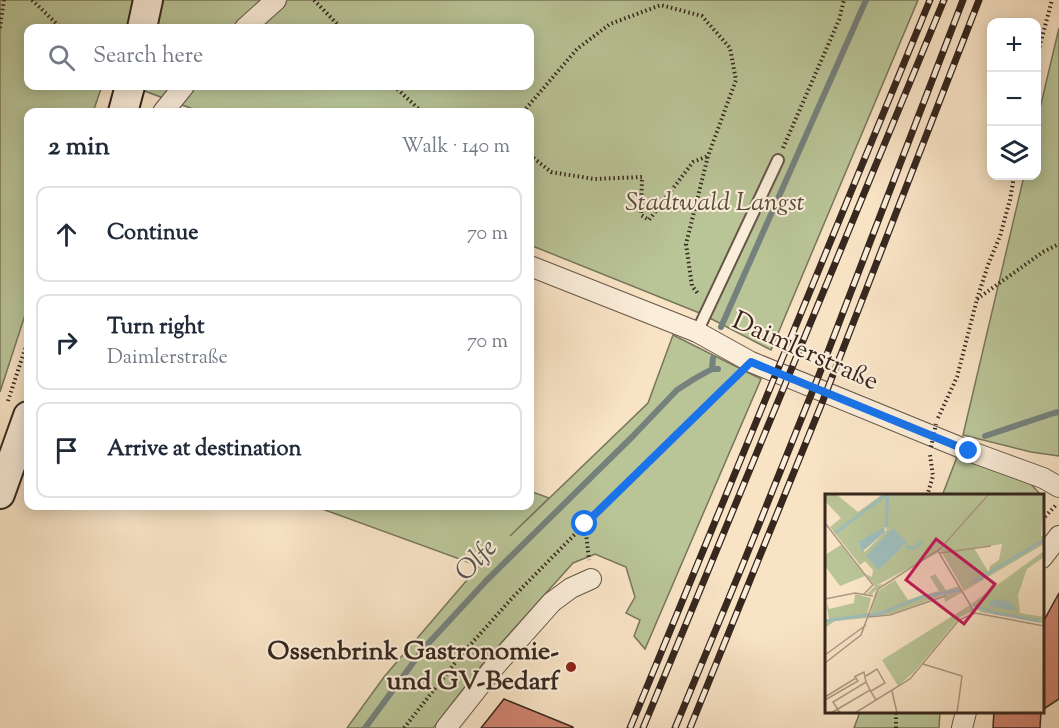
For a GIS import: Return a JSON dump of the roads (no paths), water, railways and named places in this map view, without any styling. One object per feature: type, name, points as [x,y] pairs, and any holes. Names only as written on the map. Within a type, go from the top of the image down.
[{"type":"street","points":[[143,24],[148,0]]},
{"type":"street","points":[[249,24],[276,0]]},
{"type":"street","points":[[124,108],[129,90]]},
{"type":"street","points":[[166,108],[181,90]]},
{"type":"street","name":"Daimlerstraße","points":[[534,268],[696,332],[751,362],[969,451],[1043,478],[1059,487]]},
{"type":"street","points":[[0,494],[18,410]]},
{"type":"street","points":[[1044,555],[1059,536]]},
{"type":"street","points":[[446,728],[496,664],[552,602],[571,588],[591,579]]},
{"type":"street","points":[[962,728],[966,713]]},
{"type":"lane","points":[[696,332],[778,160]]},
{"type":"waterway","points":[[721,327],[866,0]]},
{"type":"waterway","points":[[712,369],[713,358]]},
{"type":"waterway","name":"Olfe","points":[[365,728],[424,648],[486,581],[677,390],[712,369],[718,369]]},
{"type":"waterway","name":"Olfe","points":[[985,436],[1059,412]]},
{"type":"railway","points":[[630,728],[930,0]]},
{"type":"railway","points":[[643,728],[944,0]]},
{"type":"railway","points":[[675,728],[819,375],[963,0]]},
{"type":"railway","points":[[690,728],[822,403],[979,0]]},
{"type":"place","name":"Ossenbrink Gastronomie- und GV-Bedarf","points":[[571,667]]},
{"type":"park label","name":"Stadtwald Langst","points":[[715,203]]}]
